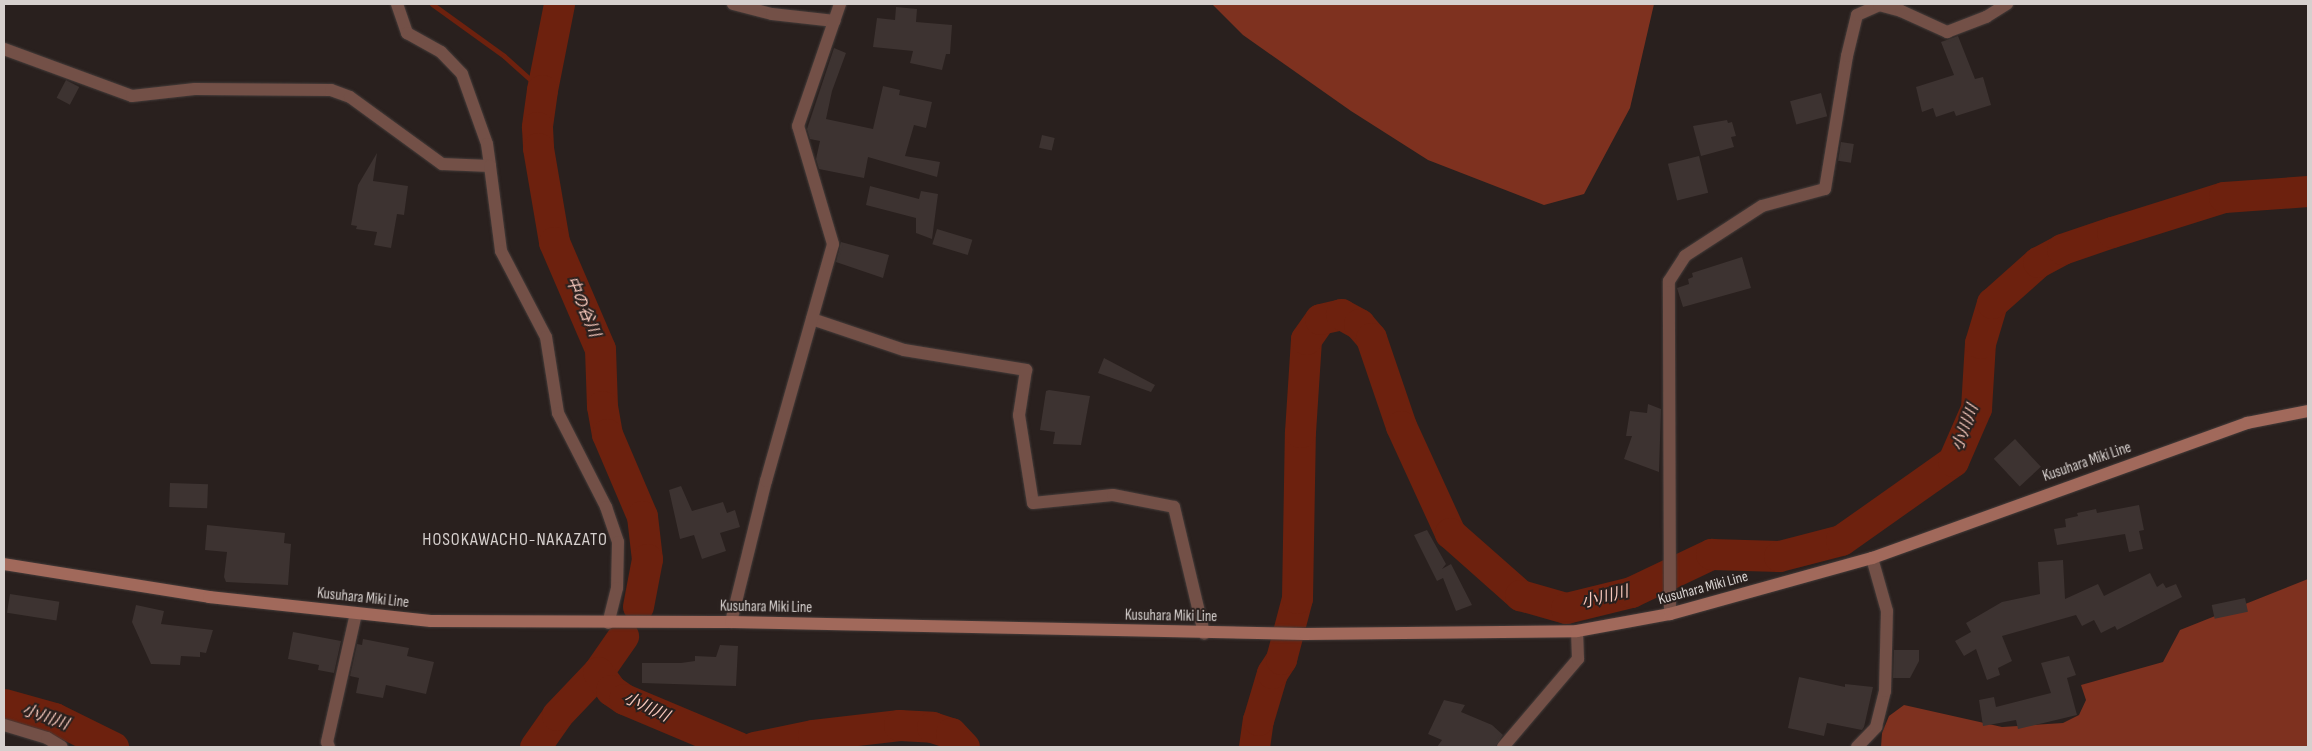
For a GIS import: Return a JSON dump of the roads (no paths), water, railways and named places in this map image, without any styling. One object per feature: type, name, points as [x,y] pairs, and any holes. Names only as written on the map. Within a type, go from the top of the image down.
[{"type":"main road","name":"Kusuhara Miki Line","points":[[4,564],[209,598],[431,621],[731,622],[1255,634],[1577,631],[1670,614],[1872,558],[2247,423],[2308,411]]},
{"type":"street","points":[[397,4],[407,33],[441,52],[462,74],[487,144],[501,251],[546,337],[558,413],[606,507],[618,542],[617,588],[608,623]]},
{"type":"street","points":[[733,4],[772,14],[835,21]]},
{"type":"street","points":[[731,622],[766,481],[833,244],[798,126],[840,4]]},
{"type":"street","points":[[1670,614],[1669,281],[1685,256],[1762,206],[1826,189],[1847,56],[1858,14],[1878,5],[1901,11],[1947,32],[1986,17],[2007,4]]},
{"type":"street","points":[[4,48],[132,96],[195,88],[331,90],[350,98],[442,164],[490,166]]},
{"type":"street","points":[[812,319],[904,350],[1026,370],[1020,415],[1033,503],[1113,495],[1174,507],[1204,632]]},
{"type":"street","points":[[1857,747],[1876,727],[1886,690],[1887,611],[1872,558]]},
{"type":"street","points":[[329,747],[327,742],[356,613]]},
{"type":"street","points":[[1503,747],[1578,659],[1577,631]]},
{"type":"street","points":[[4,726],[47,738],[62,747]]},
{"type":"waterway","points":[[432,4],[504,56],[542,90]]},
{"type":"waterway","name":"中の谷川","points":[[559,4],[542,90],[537,127],[538,148],[554,242],[600,349],[602,406],[607,434],[642,516],[647,559],[638,606]]},
{"type":"waterway","name":"小川川","points":[[1254,747],[1258,720],[1272,673],[1281,659],[1297,598],[1300,432],[1306,339],[1320,319],[1341,314],[1359,324],[1371,338],[1401,426],[1450,533],[1520,595],[1566,608],[1631,592],[1711,554],[1779,556],[1841,540],[1953,461],[1976,408],[1980,343],[1992,303],[2038,262],[2062,249],[2224,197],[2308,191]]},
{"type":"waterway","name":"中の谷川","points":[[598,672],[623,636]]},
{"type":"waterway","name":"小川川","points":[[535,747],[557,715],[598,672],[611,690],[624,699],[738,747]]},
{"type":"waterway","name":"小川川","points":[[4,704],[54,718],[113,747]]},
{"type":"waterway","name":"小川川","points":[[754,747],[813,735],[899,725],[932,727],[951,733],[964,747]]},
{"type":"district","name":"HOSOKAWACHO-NAKAZATO","points":[[515,540]]}]
